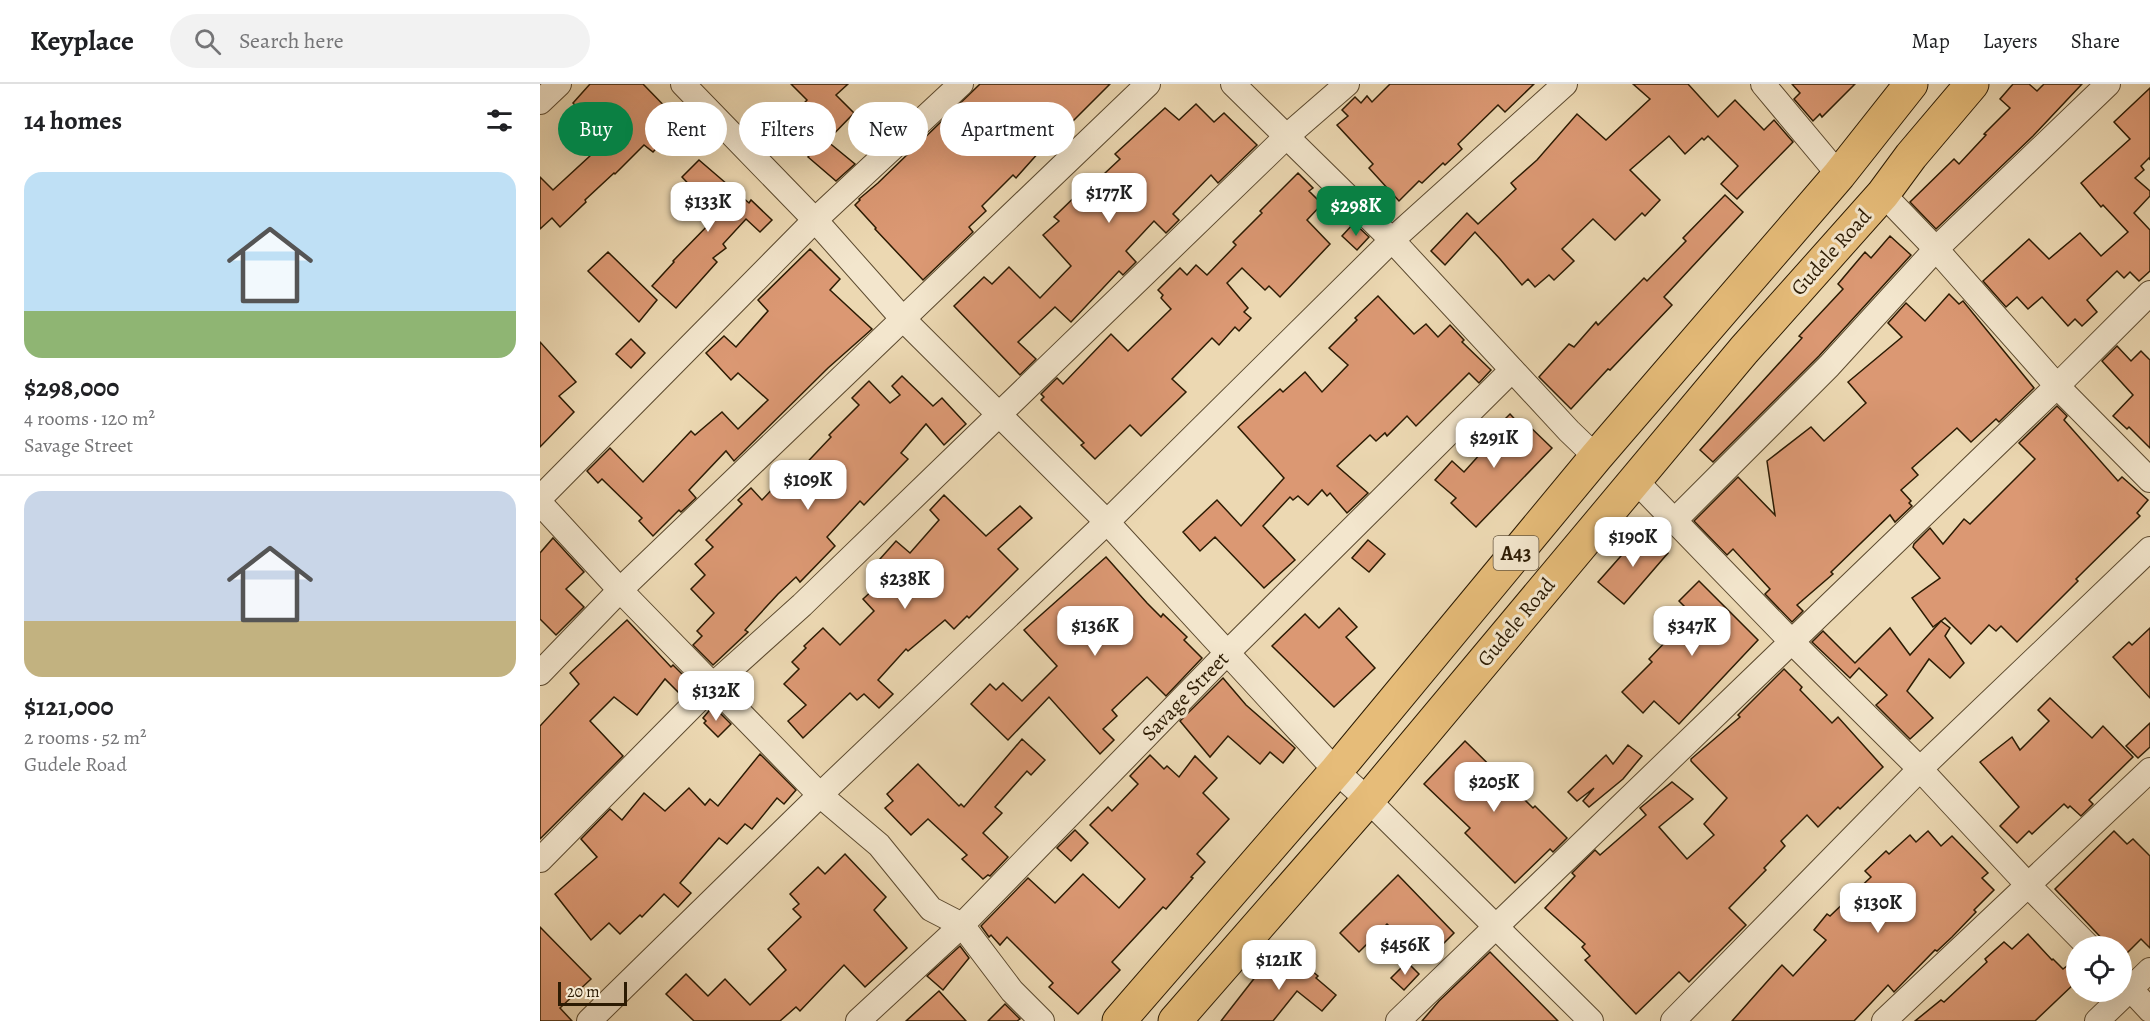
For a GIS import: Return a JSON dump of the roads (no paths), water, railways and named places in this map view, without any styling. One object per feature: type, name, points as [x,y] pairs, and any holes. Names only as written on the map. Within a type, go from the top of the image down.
[{"type":"highway","name":"Gudele Road","points":[[1119,1021],[1336,771],[1596,457],[1839,175],[1911,84]]},
{"type":"highway","name":"Gudele Road","points":[[1175,1021],[1368,800],[1744,350],[1883,194],[1911,156],[1972,84]]},
{"type":"street","points":[[540,102],[559,84]]},
{"type":"street","points":[[683,84],[814,220],[902,318],[1107,522],[1336,771],[1591,1021]]},
{"type":"street","points":[[540,498],[814,220],[962,84]]},
{"type":"street","points":[[540,673],[620,591],[1148,84]]},
{"type":"street","points":[[1233,84],[1392,240],[1596,457]]},
{"type":"street","points":[[540,860],[713,684],[802,605],[1287,136],[1347,84]]},
{"type":"street","points":[[589,1021],[820,795],[1107,522],[1392,240],[1565,84]]},
{"type":"street","points":[[1762,84],[1839,175]]},
{"type":"street","points":[[1674,520],[1829,366],[1936,249],[2108,84]]},
{"type":"street","points":[[1883,194],[1936,249],[2057,386],[2150,480]]},
{"type":"street","points":[[1398,1021],[2057,386],[2150,293]]},
{"type":"street","name":"Savage Street","points":[[858,1021],[962,925],[1226,654],[1512,370]]},
{"type":"street","points":[[1636,481],[1791,641],[1920,769],[2078,936]]},
{"type":"street","points":[[540,503],[620,591],[820,795],[879,845],[931,909],[962,925],[1011,991],[1042,1021]]},
{"type":"street","points":[[1673,1021],[1920,769],[2150,549]]},
{"type":"street","points":[[1884,1021],[2150,770]]},
{"type":"street","points":[[2132,980],[2150,970]]},
{"type":"street","points":[[2132,990],[2150,1010]]},
{"type":"street","points":[[2097,1021],[2112,1002]]}]
